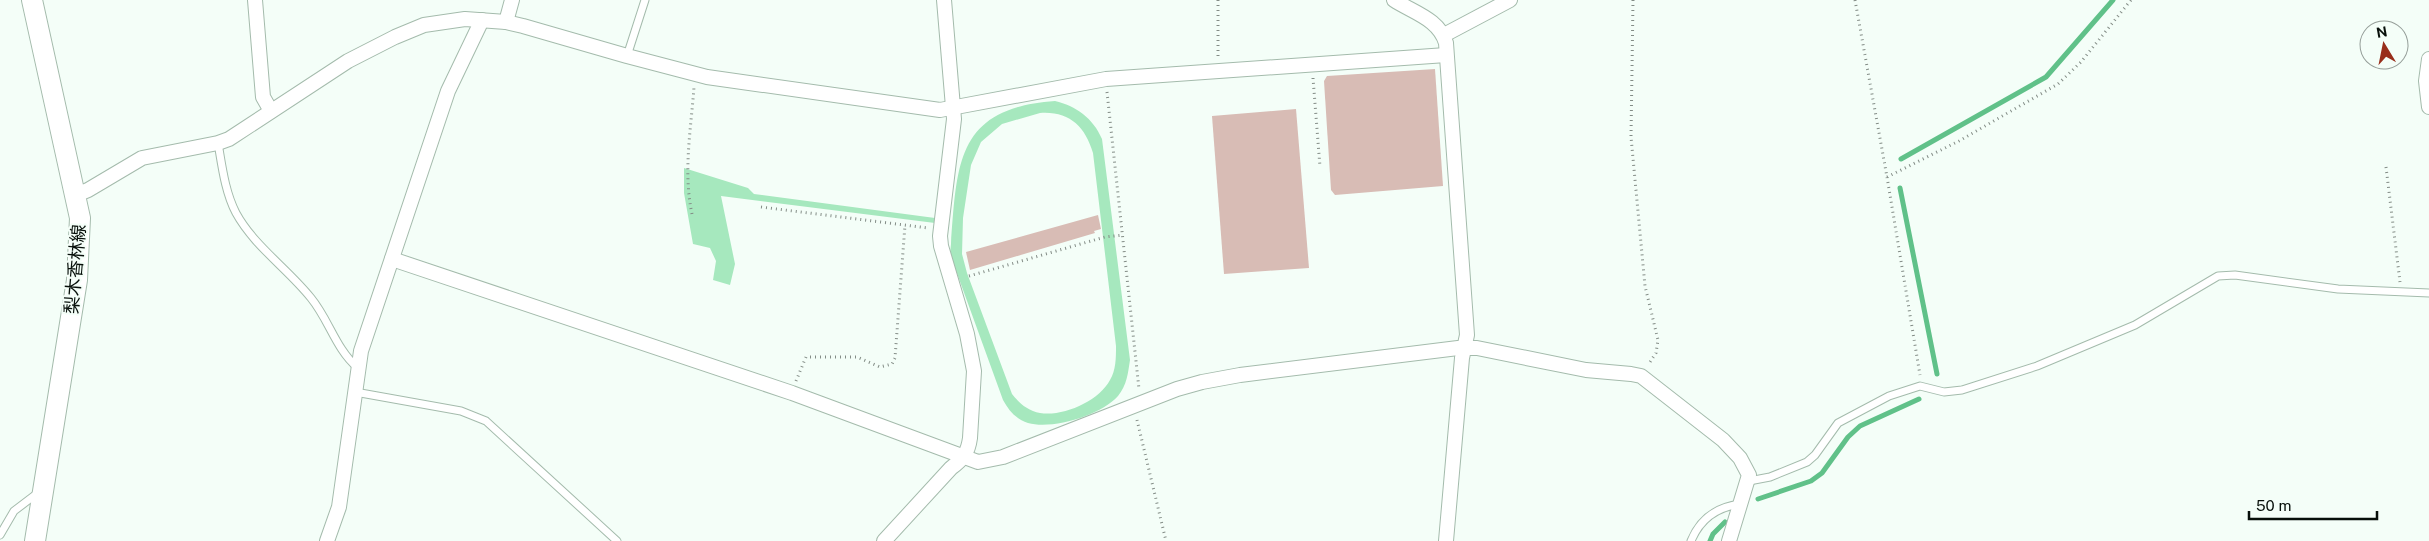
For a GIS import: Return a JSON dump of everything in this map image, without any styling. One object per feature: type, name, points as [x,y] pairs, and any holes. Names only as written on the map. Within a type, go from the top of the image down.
[{"type":"main road","name":"梨木香林線","points":[[32,0],[76,195],[81,237],[78,280],[35,541]]},
{"type":"street","points":[[255,0],[263,96],[271,111]]},
{"type":"street","points":[[506,22],[512,0]]},
{"type":"street","points":[[884,541],[951,468],[964,458],[969,450],[974,370],[967,334],[941,246],[941,229],[954,108],[944,0]]},
{"type":"street","points":[[1394,0],[1433,22],[1444,35],[1446,55],[1467,335],[1446,541]]},
{"type":"street","points":[[1444,35],[1510,0]]},
{"type":"street","points":[[76,195],[88,190],[142,158],[218,143],[229,139],[348,61],[412,29],[444,21],[482,20],[506,22],[695,74],[940,110],[1106,79],[1446,55]]},
{"type":"street","points":[[327,541],[339,507],[356,392],[357,368],[369,324],[448,91],[482,20]]},
{"type":"street","points":[[2429,59],[2426,81],[2429,107]]},
{"type":"street","points":[[392,259],[792,394],[978,462],[1003,457],[1177,389],[1225,378],[1465,348],[1586,370],[1641,376],[1732,447],[1746,467],[1749,480],[1729,541]]},
{"type":"lane","points":[[627,56],[645,0]]},
{"type":"lane","points":[[218,143],[226,186],[236,212],[248,231],[312,299],[346,358],[357,368]]},
{"type":"lane","points":[[1749,480],[1770,476],[1800,466],[1815,455],[1831,430],[1846,417],[1889,396],[1920,386],[1944,392],[1953,392],[2038,366],[2135,326],[2206,282],[2224,275],[2338,289],[2429,293]]},
{"type":"lane","points":[[356,392],[461,412],[486,421],[616,541]]},
{"type":"lane","points":[[0,535],[14,512],[43,489]]},
{"type":"lane","points":[[1690,541],[1699,526],[1714,511],[1740,504]]},
{"type":"path","points":[[1218,0],[1219,71]]},
{"type":"path","points":[[1633,0],[1631,137],[1644,278],[1658,340],[1656,353],[1641,376]]},
{"type":"path","points":[[1855,0],[1887,177],[1920,373],[1920,386]]},
{"type":"path","points":[[1887,177],[1950,146],[2058,84],[2081,62],[2131,0]]},
{"type":"path","points":[[1312,65],[1320,167]]},
{"type":"path","points":[[692,214],[687,191],[695,74]]},
{"type":"path","points":[[1106,79],[1138,379],[1139,394],[1136,405],[1136,421],[1166,541]]},
{"type":"path","points":[[2386,166],[2401,292]]},
{"type":"path","points":[[761,207],[941,229]]},
{"type":"path","points":[[792,394],[806,357],[857,357],[880,367],[892,364],[895,358],[905,225]]},
{"type":"path","points":[[969,276],[1105,237],[1123,235]]},
{"type":"green space","points":[[1055,101],[1063,103],[1089,119],[1102,139],[1130,360],[1127,379],[1118,396],[1089,415],[1063,423],[1038,425],[1028,423],[1013,414],[1005,404],[950,254],[956,188],[961,165],[969,144],[981,128],[998,115],[1023,106]],"holes":[[[1040,113],[1050,113],[1074,122],[1090,143],[1093,153],[1116,350],[1112,376],[1098,395],[1080,406],[1049,414],[1036,412],[1028,408],[1012,394],[967,273],[962,254],[963,218],[971,165],[981,142],[1002,124]]]},
{"type":"green space","points":[[684,168],[748,188],[754,194],[935,218],[935,223],[721,196],[735,264],[730,285],[713,280],[716,261],[710,248],[693,244],[684,193]]},
{"type":"building","points":[[1435,69],[1443,186],[1335,195],[1331,190],[1324,81],[1327,76]]},
{"type":"building","points":[[1296,109],[1309,268],[1224,274],[1212,116]]},
{"type":"building","points":[[1098,215],[1101,229],[1094,231],[1095,233],[970,270],[966,252]]},
{"type":"waterway","points":[[1901,159],[2046,77],[2113,0]]},
{"type":"waterway","points":[[1900,188],[1937,374]]},
{"type":"waterway","points":[[1758,499],[1811,481],[1822,473],[1848,437],[1860,426],[1919,399]]},
{"type":"waterway","points":[[1710,541],[1713,534],[1725,522]]}]
